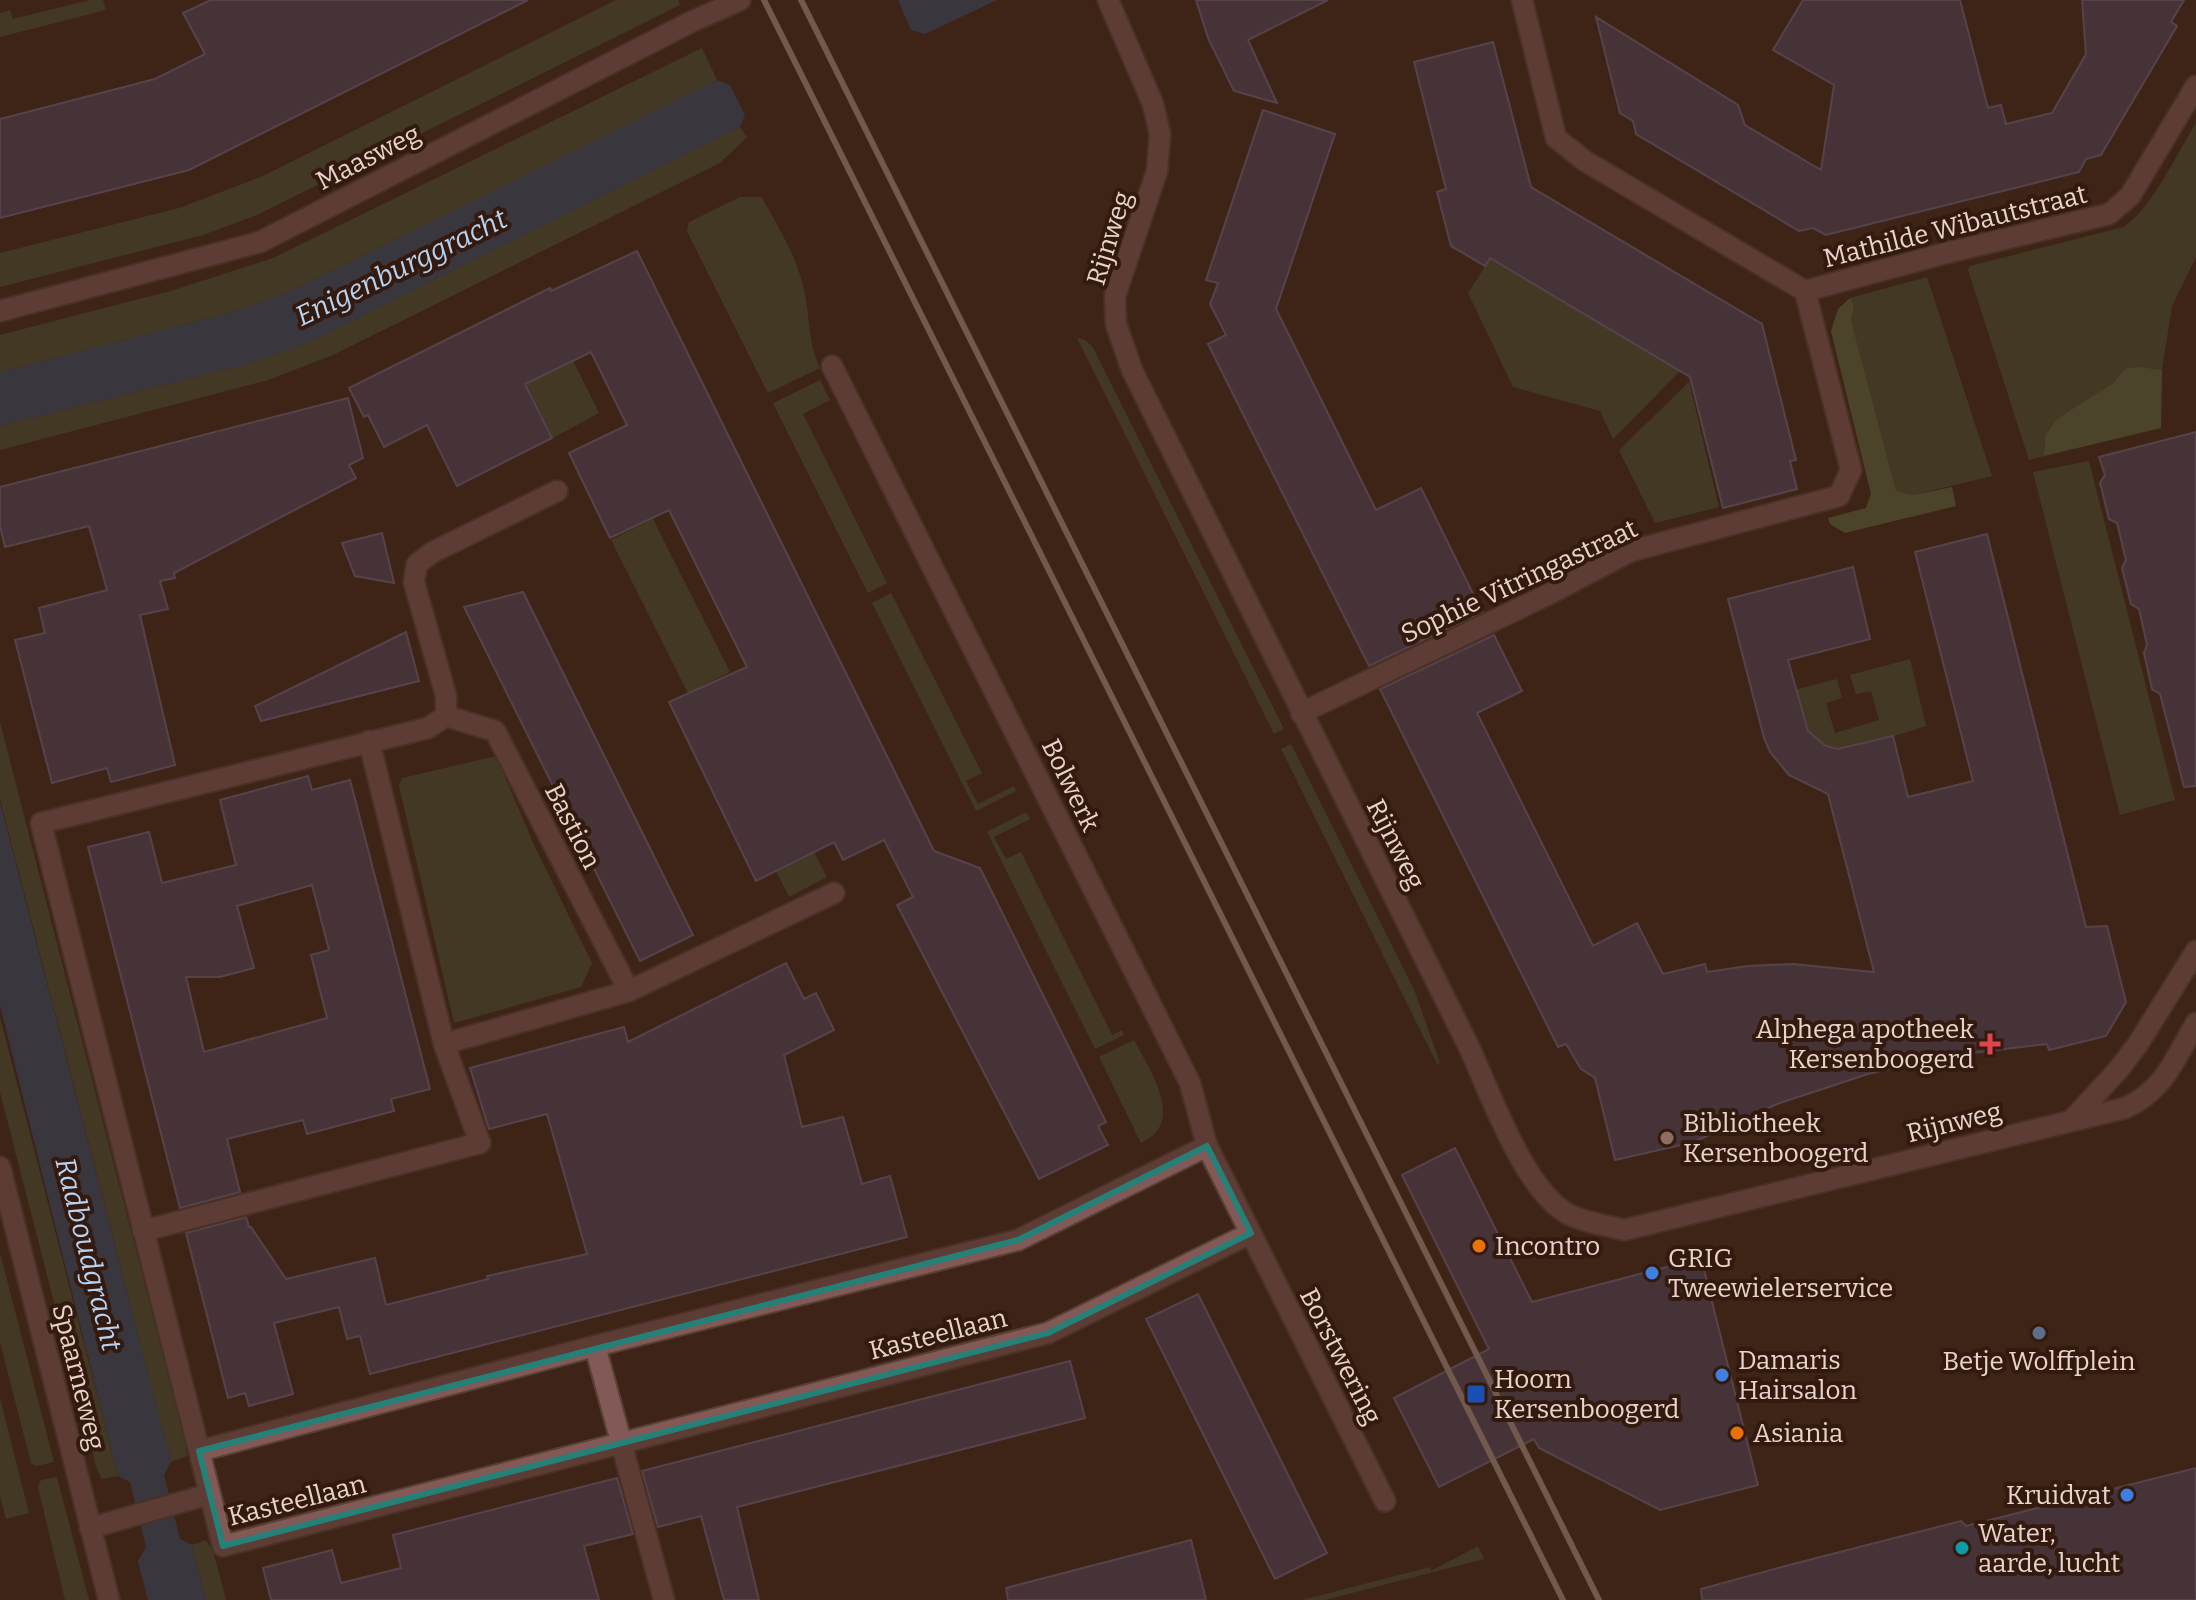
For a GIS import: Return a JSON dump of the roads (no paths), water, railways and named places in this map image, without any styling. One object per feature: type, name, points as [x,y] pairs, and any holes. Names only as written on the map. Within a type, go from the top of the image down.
[{"type":"street","name":"Maasweg","points":[[0,311],[260,242],[677,29],[740,0]]},
{"type":"street","name":"Rijnweg","points":[[1108,0],[1153,104],[1160,134],[1157,171],[1115,296],[1116,324],[1132,370],[1469,1047],[1516,1149],[1553,1204],[1571,1215],[1624,1230],[2125,1108],[2143,1100],[2156,1088],[2196,1023]]},
{"type":"street","name":"Mathilde Wibautstraat","points":[[1522,0],[1556,138],[1585,161],[1805,291],[2109,214],[2130,196],[2196,86]]},
{"type":"street","name":"Sophie Vitringastraat","points":[[1301,713],[1547,595],[1631,551],[1839,496],[1851,470],[1805,291]]},
{"type":"street","name":"Bolwerk","points":[[832,366],[1190,1083],[1207,1146],[1251,1233]]},
{"type":"street","points":[[90,1528],[210,1494],[41,823],[428,728],[446,716],[446,696],[414,582],[417,564],[433,552],[557,491]]},
{"type":"street","name":"Bastion","points":[[446,716],[495,731],[629,991]]},
{"type":"street","points":[[143,1231],[480,1143],[444,1044],[369,741]]},
{"type":"street","points":[[444,1044],[629,991],[834,893]]},
{"type":"street","points":[[2073,1119],[2138,1044],[2196,951]]},
{"type":"street","points":[[199,1451],[595,1346],[1018,1240],[1207,1146]]},
{"type":"street","name":"Spaarneweg","points":[[0,1167],[109,1600]]},
{"type":"street","name":"Kasteellaan","points":[[210,1494],[223,1546],[1048,1333],[1251,1233]]},
{"type":"street","name":"Borstwering","points":[[1251,1233],[1385,1501]]},
{"type":"street","points":[[595,1346],[664,1600]]},
{"type":"water","points":[[898,0],[997,0],[925,34],[911,30]]},
{"type":"water","name":"Enigenburggracht","points":[[717,80],[730,85],[745,115],[740,127],[309,343],[250,363],[0,426],[0,372],[237,311],[302,286]]},
{"type":"water","name":"Radboudgracht","points":[[0,802],[171,1462],[164,1475],[180,1539],[192,1545],[206,1600],[148,1600],[138,1561],[146,1547],[130,1482],[118,1476],[0,1005]]},
{"type":"railway","points":[[764,0],[1563,1600]]},
{"type":"railway","points":[[801,0],[1599,1600]]},
{"type":"place","name":"Alphega apotheek Kersenboogerd","points":[[1990,1044]]},
{"type":"place","name":"Bibliotheek Kersenboogerd","points":[[1667,1138]]},
{"type":"place","name":"Incontro","points":[[1479,1246]]},
{"type":"place","name":"GRIG Tweewielerservice","points":[[1652,1273]]},
{"type":"place","name":"Betje Wolffplein","points":[[2039,1333]]},
{"type":"place","name":"Damaris Hairsalon","points":[[1722,1375]]},
{"type":"place","name":"Hoorn Kersenboogerd","points":[[1476,1394]]},
{"type":"place","name":"Asiania","points":[[1737,1433]]},
{"type":"place","name":"Kruidvat","points":[[2127,1495]]},
{"type":"place","name":"Water, aarde, lucht","points":[[1962,1548]]}]
